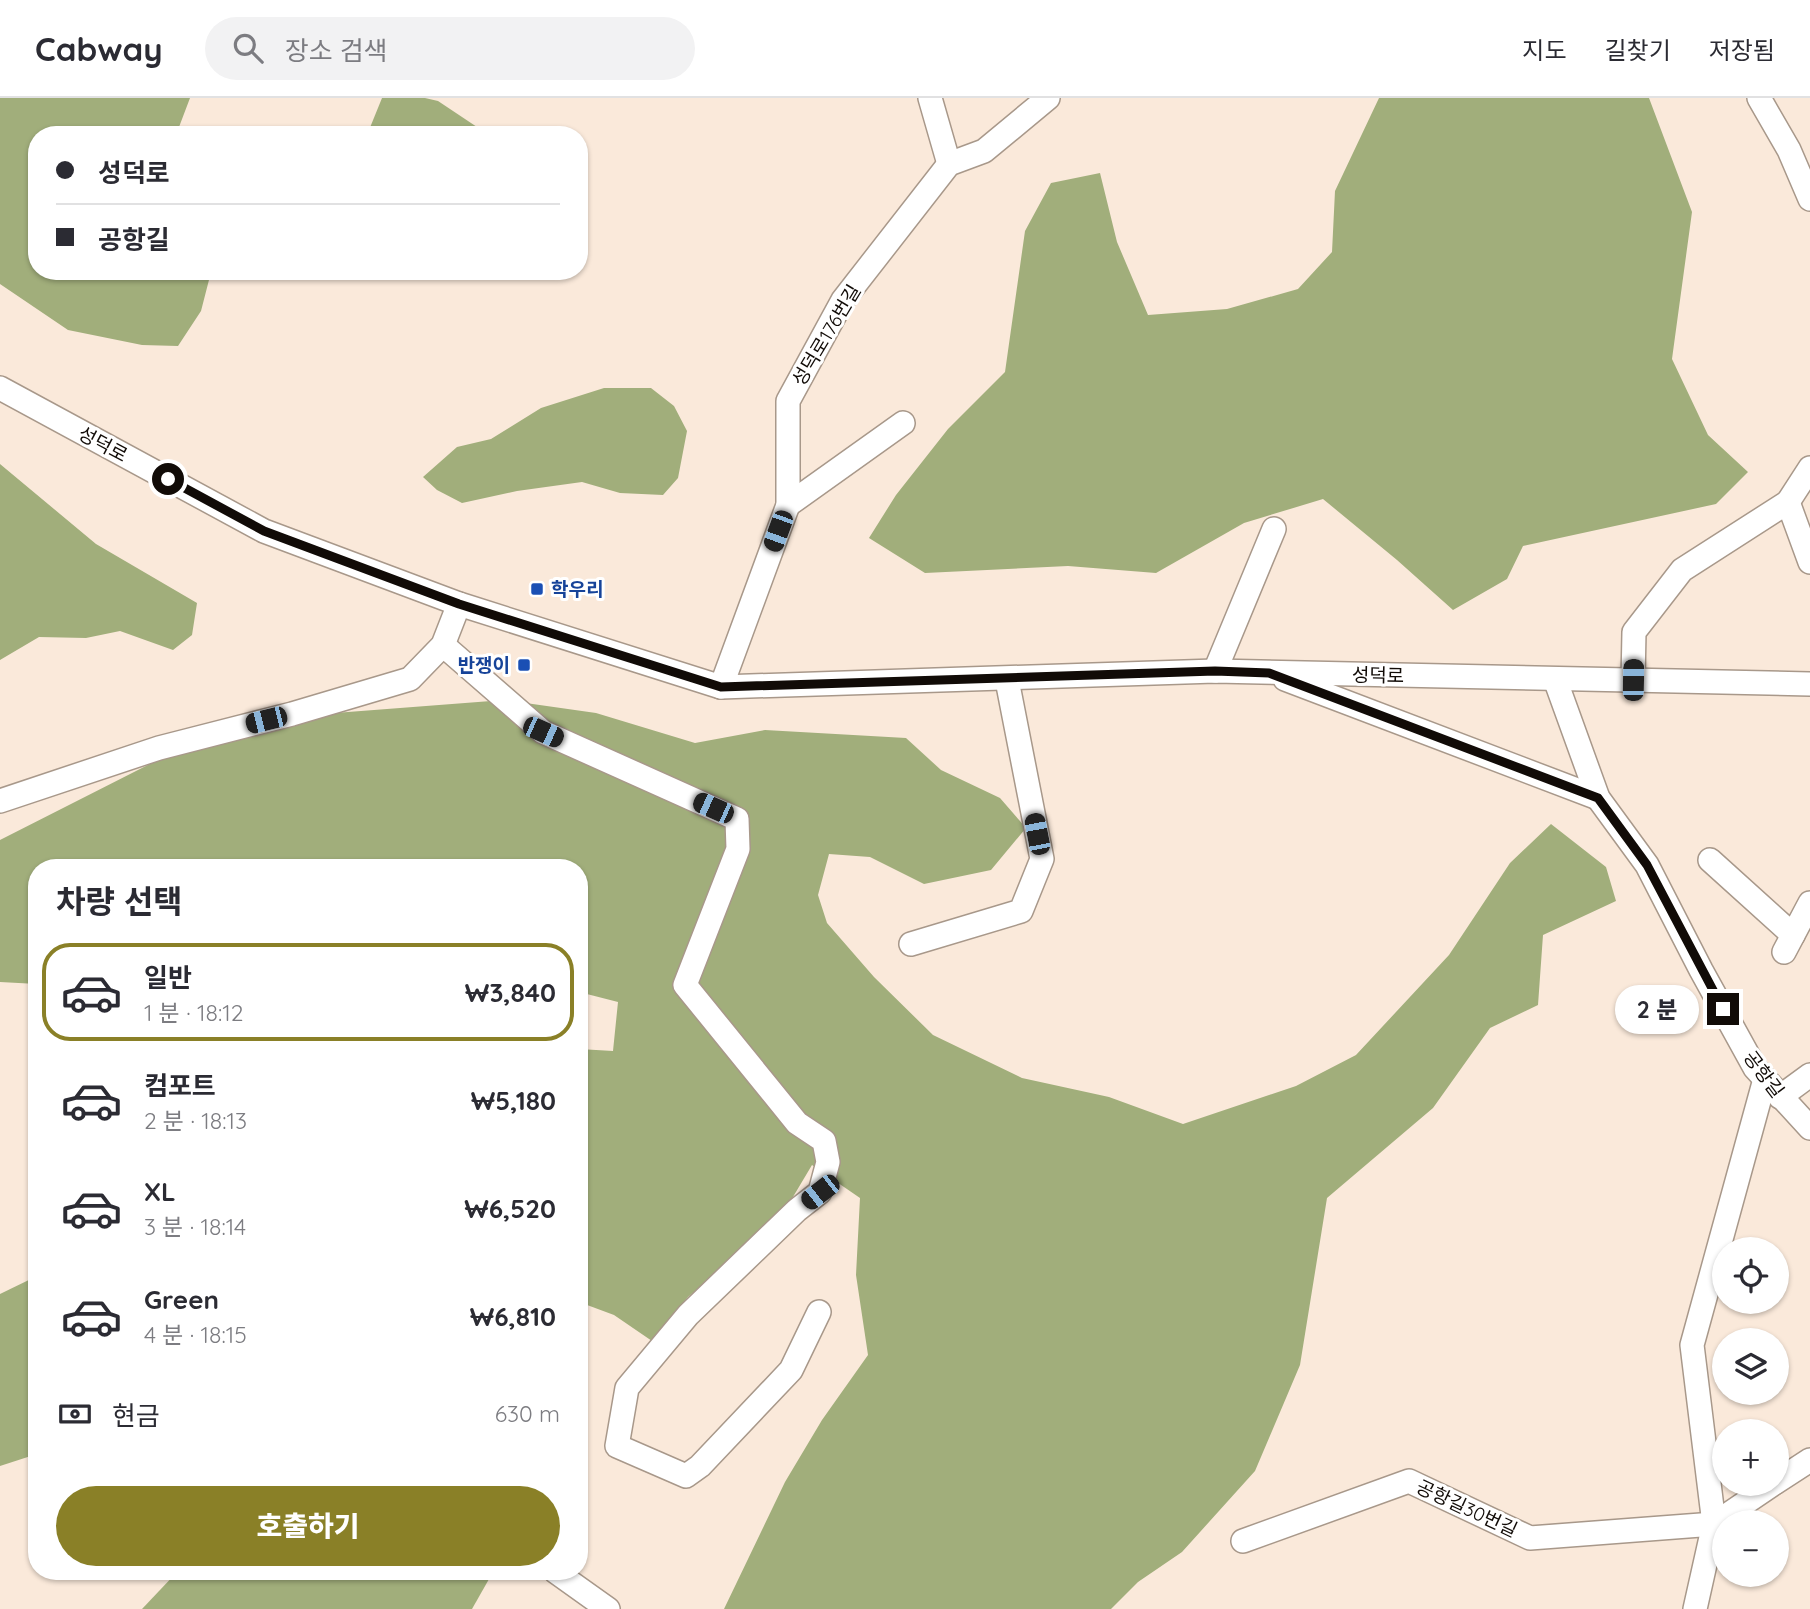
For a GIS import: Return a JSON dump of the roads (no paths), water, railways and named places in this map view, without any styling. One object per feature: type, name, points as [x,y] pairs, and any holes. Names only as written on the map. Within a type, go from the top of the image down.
[{"type":"street","points":[[930,98],[949,164],[984,151],[1048,98]]},
{"type":"street","points":[[1759,98],[1789,150],[1810,199]]},
{"type":"street","name":"성덕로176번길","points":[[721,687],[788,505],[788,401],[843,300],[949,164]]},
{"type":"street","name":"성덕로","points":[[0,388],[264,531],[459,604],[721,687],[1007,680],[1215,671],[1810,684]]},
{"type":"street","points":[[788,505],[902,423]]},
{"type":"street","points":[[1633,680],[1634,632],[1682,570],[1788,502],[1810,468]]},
{"type":"street","points":[[1788,502],[1810,562]]},
{"type":"street","points":[[1215,671],[1275,529]]},
{"type":"street","points":[[0,801],[159,748],[292,714],[410,679],[443,645],[459,604]]},
{"type":"street","points":[[443,645],[543,732],[737,819],[738,849],[685,985],[797,1123],[824,1141],[828,1162],[820,1192],[796,1210],[688,1315],[627,1388],[617,1446],[686,1476],[700,1466],[791,1370],[818,1312]]},
{"type":"street","points":[[1269,673],[1598,798]]},
{"type":"street","name":"공항길","points":[[1555,679],[1598,798],[1647,865],[1755,1068],[1810,1128]]},
{"type":"street","points":[[911,944],[1021,911],[1042,859],[1007,680]]},
{"type":"street","points":[[1710,860],[1788,943],[1810,902]]},
{"type":"street","points":[[1780,1097],[1810,1075]]},
{"type":"street","points":[[1712,1510],[1692,1345],[1765,1079]]},
{"type":"street","name":"공항길30번길","points":[[1789,1474],[1810,1460]]},
{"type":"street","name":"공항길30번길","points":[[1243,1541],[1409,1481],[1530,1538],[1712,1524]]},
{"type":"street","name":"공항길30번길","points":[[1735,1510],[1756,1496]]},
{"type":"street","points":[[1695,1609],[1712,1533]]},
{"type":"street","points":[[567,1580],[608,1609]]},
{"type":"place","name":"학우리","points":[[537,589]]},
{"type":"place","name":"반쟁이","points":[[524,665]]}]
